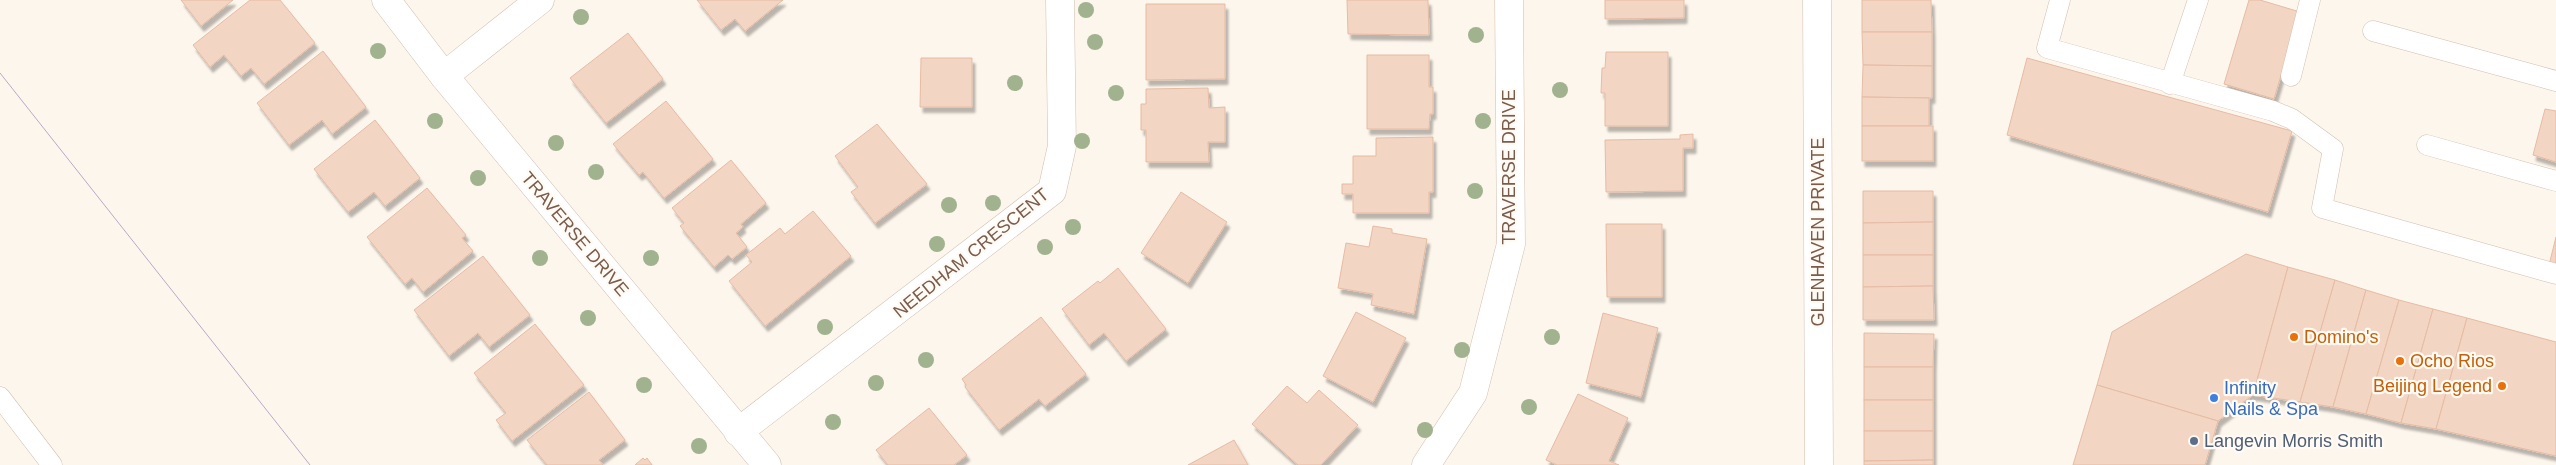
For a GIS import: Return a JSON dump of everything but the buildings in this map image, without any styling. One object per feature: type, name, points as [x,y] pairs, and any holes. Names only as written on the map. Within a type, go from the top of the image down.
[{"type":"street","name":"TRAVERSE DRIVE","points":[[386,0],[444,76],[767,465]]},
{"type":"street","points":[[444,76],[540,0]]},
{"type":"street","name":"NEEDHAM CRESCENT","points":[[738,432],[1052,192],[1062,146],[1060,0]]},
{"type":"street","name":"TRAVERSE DRIVE","points":[[1426,465],[1473,394],[1511,244],[1509,0]]},
{"type":"street","name":"GLENHAVEN PRIVATE","points":[[1817,0],[1819,465]]},
{"type":"lane","points":[[2060,0],[2047,48],[2170,84],[2273,111],[2292,119],[2333,149],[2322,208],[2556,274]]},
{"type":"lane","points":[[2170,84],[2198,0]]},
{"type":"lane","points":[[2291,76],[2310,0]]},
{"type":"lane","points":[[2373,31],[2556,81]]},
{"type":"lane","points":[[2427,145],[2556,181]]},
{"type":"lane","points":[[0,397],[52,465]]},
{"type":"tram line","points":[[0,73],[310,465]]},
{"type":"place","name":"Domino's","points":[[2294,337]]},
{"type":"place","name":"Ocho Rios","points":[[2400,361]]},
{"type":"place","name":"Beijing Legend","points":[[2502,386]]},
{"type":"place","name":"Infinity Nails & Spa","points":[[2214,398]]},
{"type":"place","name":"Langevin Morris Smith","points":[[2194,441]]}]
